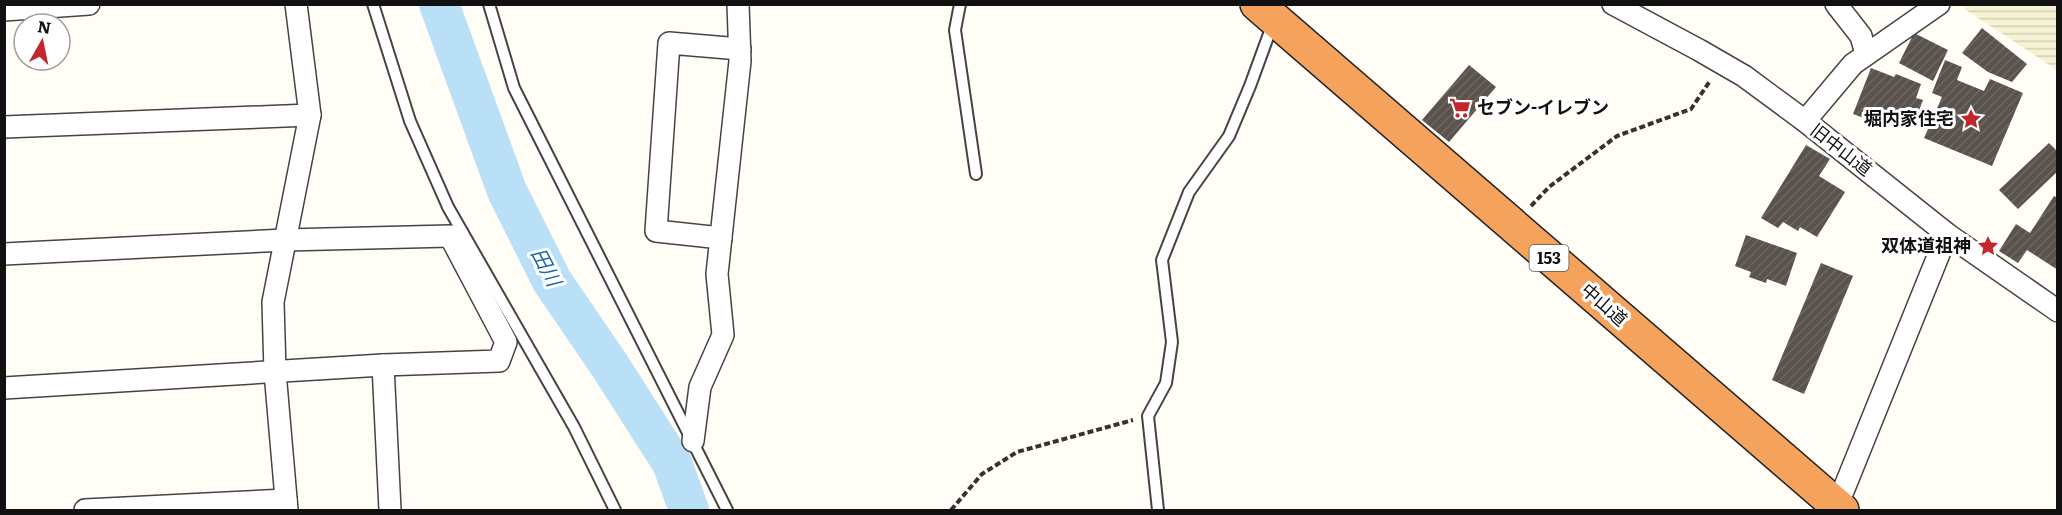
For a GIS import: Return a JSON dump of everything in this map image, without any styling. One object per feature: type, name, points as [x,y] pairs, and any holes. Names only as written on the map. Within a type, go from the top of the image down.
[{"type":"highway","name":"中山道","points":[[1265,12],[1839,508]]},
{"type":"street","points":[[4,10],[89,4]]},
{"type":"street","points":[[85,510],[286,505],[275,372],[273,302],[310,115],[296,4]]},
{"type":"street","points":[[693,441],[700,387],[723,335],[717,274],[740,61],[738,4]]},
{"type":"street","name":"旧中山道","points":[[1613,4],[1744,76],[1947,234],[2058,311]]},
{"type":"street","points":[[1836,4],[1861,36],[1866,54]]},
{"type":"street","points":[[1804,121],[1853,64],[1939,4]]},
{"type":"street","points":[[721,238],[656,231],[669,43],[740,49]]},
{"type":"street","points":[[4,127],[310,115]]},
{"type":"street","points":[[1839,508],[1947,234]]},
{"type":"street","points":[[4,254],[285,240],[450,236],[506,342],[499,361],[383,365],[4,388]]},
{"type":"street","points":[[383,365],[390,510]]},
{"type":"lane","points":[[373,4],[410,121],[448,207],[574,427],[615,510]]},
{"type":"lane","points":[[489,4],[514,88],[727,510]]},
{"type":"lane","points":[[960,4],[955,30],[976,174]]},
{"type":"lane","points":[[1158,510],[1148,416],[1166,383],[1172,342],[1162,260],[1189,192],[1229,136],[1250,86],[1265,12]]},
{"type":"path","points":[[1512,226],[1549,187],[1617,136],[1690,110],[1722,63]]},
{"type":"path","points":[[951,510],[981,474],[1017,452],[1148,416]]},
{"type":"shaded area","points":[[1968,4],[2057,5],[2057,70],[1963,8]]},
{"type":"building","points":[[1982,28],[2027,64],[2012,82],[1988,72],[1962,53]]},
{"type":"building","points":[[1914,33],[1948,50],[1933,81],[1899,63]]},
{"type":"building","points":[[1945,60],[1962,67],[1957,80],[1984,91],[1990,79],[2023,93],[1992,166],[1924,138],[1942,97],[1932,93]]},
{"type":"building","points":[[1469,65],[1496,87],[1449,142],[1422,120]]},
{"type":"building","points":[[1871,68],[1894,77],[1896,74],[1921,84],[1916,98],[1923,100],[1916,119],[1906,115],[1905,118],[1877,107],[1872,121],[1853,114]]},
{"type":"building","points":[[2049,143],[2058,152],[2058,171],[2018,209],[1999,190]]},
{"type":"building","points":[[1806,145],[1830,159],[1819,176],[1845,192],[1817,237],[1800,227],[1798,231],[1783,222],[1778,228],[1761,218]]},
{"type":"building","points":[[2054,196],[2058,198],[2058,270],[2027,250],[2018,263],[1999,251],[2016,224],[2030,233]]},
{"type":"building","points":[[1746,235],[1797,253],[1786,286],[1767,279],[1766,283],[1749,277],[1751,272],[1735,266]]},
{"type":"building","points":[[1821,263],[1853,276],[1804,394],[1772,380]]},
{"type":"waterway","name":"田川","points":[[439,4],[507,191],[552,281],[672,463],[689,510]]},
{"type":"place","name":"セブン-イレブン","points":[[1460,108]]},
{"type":"place","name":"堀内家住宅","points":[[1971,119]]},
{"type":"place","name":"双体道祖神","points":[[1988,246]]}]
